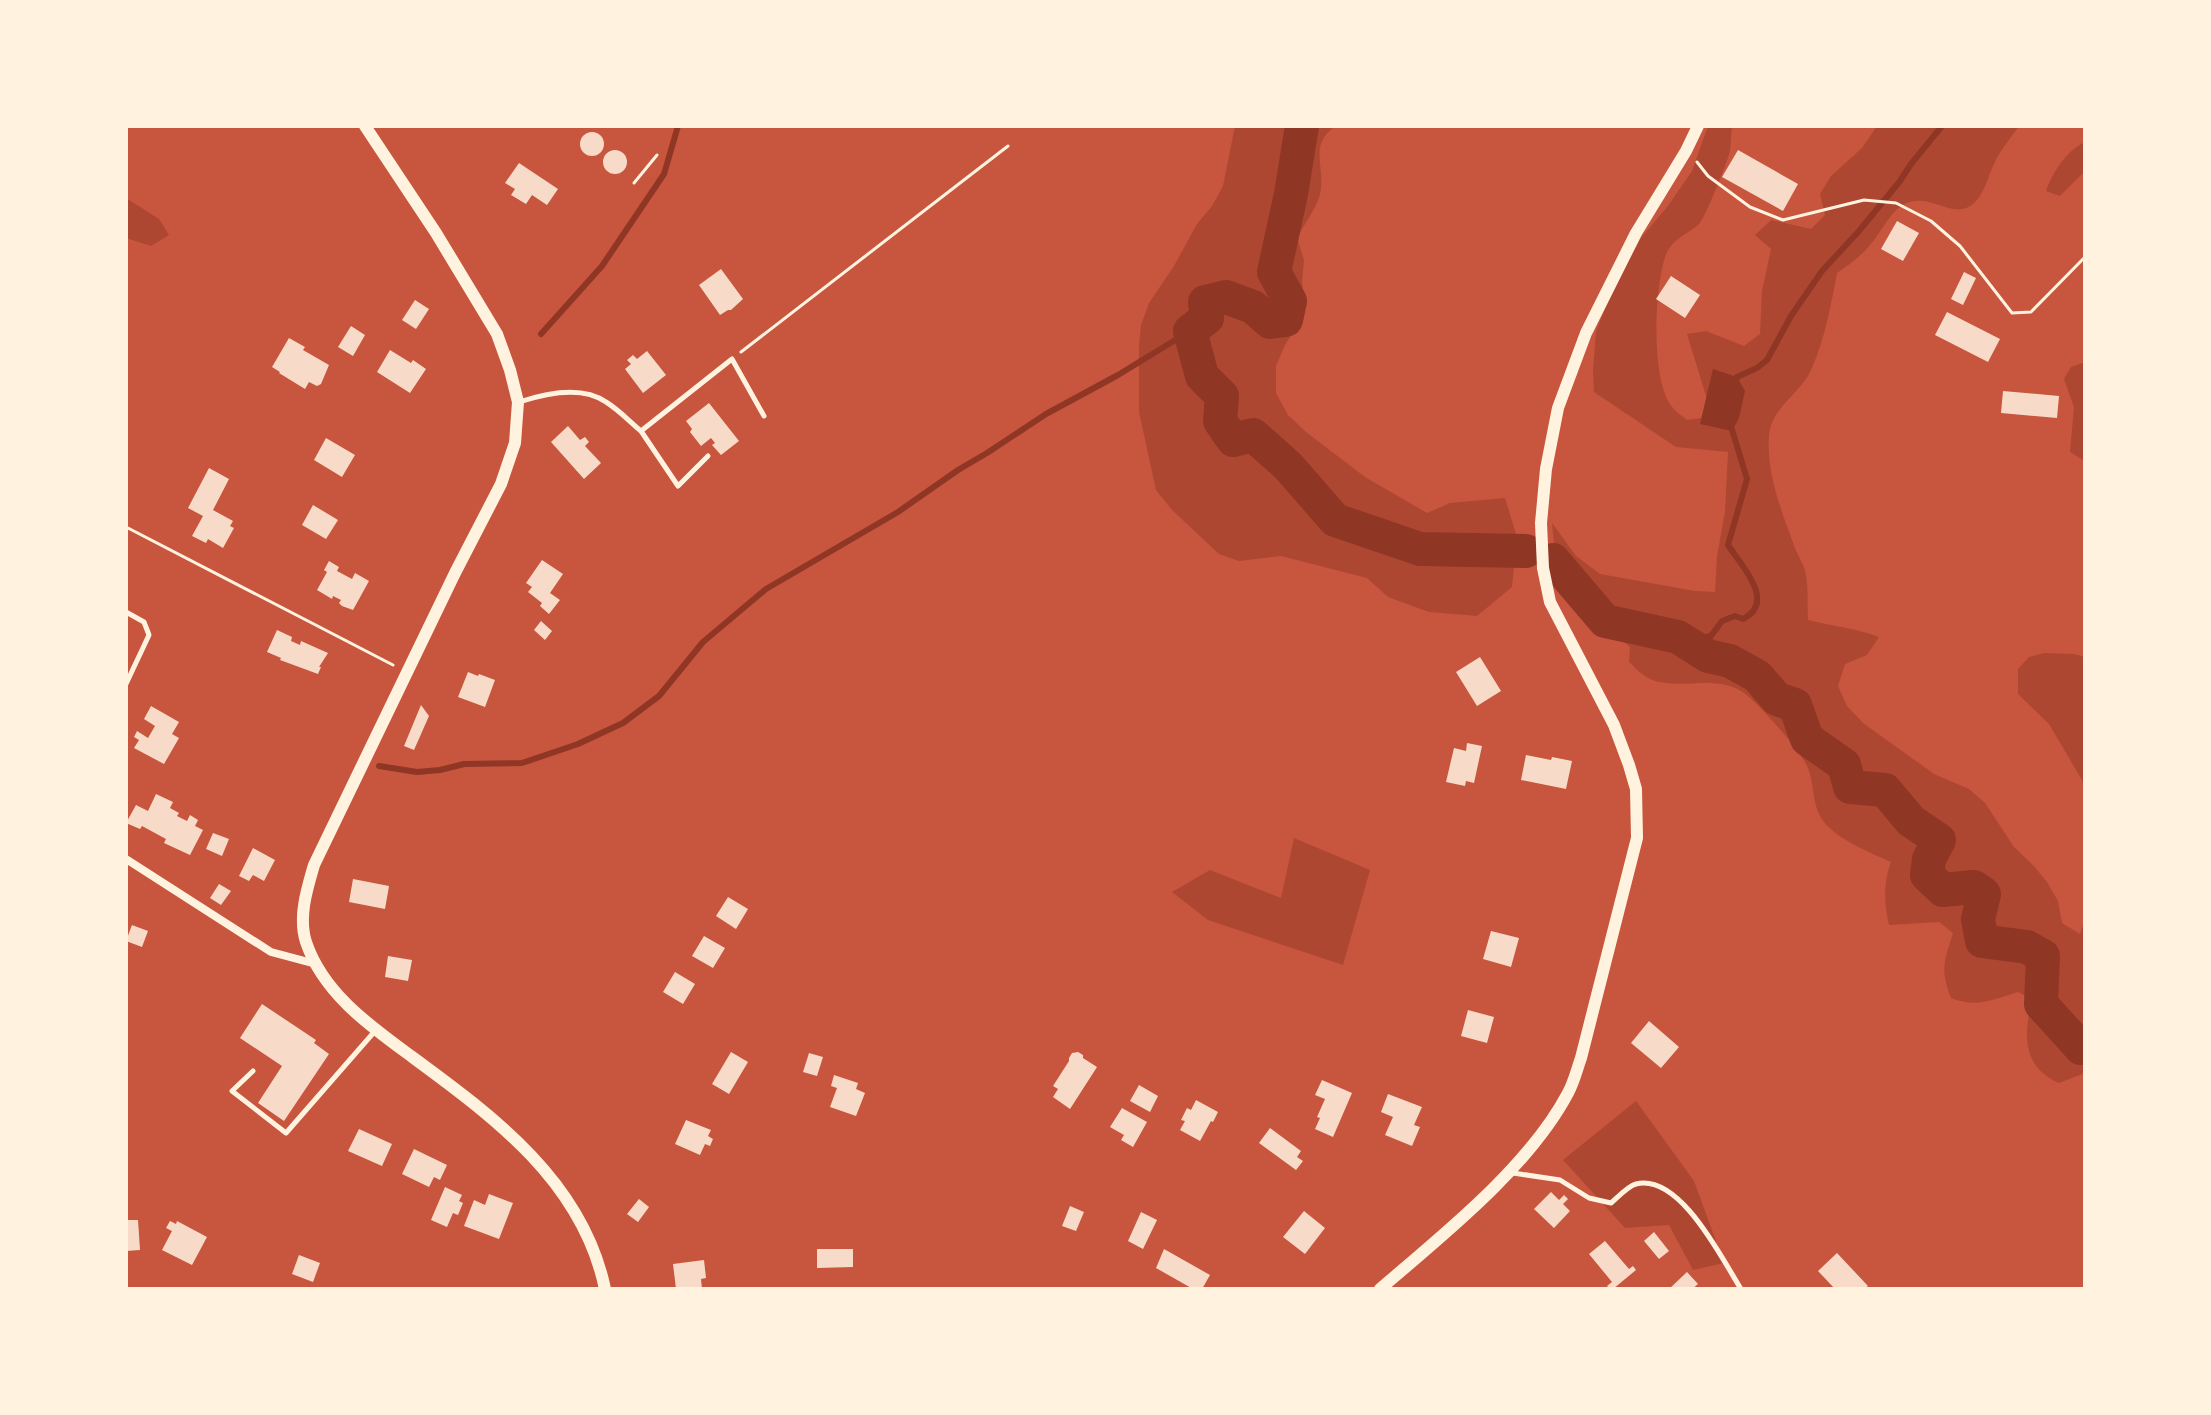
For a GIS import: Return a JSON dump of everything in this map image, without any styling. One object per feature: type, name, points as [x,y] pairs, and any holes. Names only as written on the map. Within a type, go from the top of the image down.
[{"type":"street","points":[[365,126],[436,233],[497,334],[518,402],[515,443],[501,484],[314,865],[307,888],[303,922],[305,940],[316,964],[339,995],[376,1030],[476,1104],[536,1160],[578,1219],[595,1256],[605,1289]]},
{"type":"street","points":[[1380,1289],[1448,1231],[1537,1139],[1569,1090],[1581,1058],[1637,838],[1636,789],[1614,725],[1550,602],[1543,568],[1541,523],[1550,439],[1586,333],[1636,233],[1698,126]]},
{"type":"street","points":[[126,859],[271,952],[316,964]]},
{"type":"lane","points":[[641,431],[732,359],[764,416]]},
{"type":"lane","points":[[518,402],[558,393],[580,393],[604,400],[641,431],[678,486],[708,456]]},
{"type":"lane","points":[[126,612],[144,622],[149,635],[126,684]]},
{"type":"lane","points":[[253,1071],[232,1091],[286,1133],[376,1030]]},
{"type":"lane","points":[[1508,1172],[1560,1180],[1589,1198],[1611,1203],[1635,1184],[1657,1184],[1689,1207],[1741,1289]]},
{"type":"path","points":[[732,359],[1008,146]]},
{"type":"path","points":[[1686,151],[1708,176],[1750,207],[1783,220],[1864,200],[1896,203],[1931,221],[1960,246],[2012,313],[2031,312],[2085,257]]},
{"type":"path","points":[[634,183],[657,155]]},
{"type":"path","points":[[126,527],[407,673]]},
{"type":"shaded area","points":[[1235,126],[1336,126],[1322,141],[1319,198],[1297,238],[1304,260],[1302,282],[1305,305],[1276,366],[1276,393],[1288,415],[1306,432],[1365,477],[1427,513],[1450,503],[1505,498],[1517,537],[1512,587],[1477,616],[1429,612],[1388,597],[1367,578],[1281,556],[1239,561],[1219,554],[1171,509],[1156,490],[1139,412],[1141,325],[1149,303],[1223,186]]},
{"type":"shaded area","points":[[1708,126],[1732,126],[1730,151],[1702,220],[1673,243],[1667,252],[1657,308],[1661,378],[1673,408],[1687,420],[1709,417],[1706,396],[1687,334],[1706,331],[1744,346],[1760,334],[1762,291],[1771,249],[1755,235],[1771,220],[1811,229],[1825,215],[1820,194],[1831,176],[1862,148],[1877,126],[2019,126],[1997,157],[1976,201],[1959,209],[1921,201],[1901,206],[1866,249],[1837,273],[1817,357],[1807,377],[1771,425],[1769,450],[1776,493],[1805,571],[1808,620],[1879,637],[1867,655],[1845,664],[1838,686],[1847,706],[1863,723],[1934,774],[1969,789],[1985,803],[2014,847],[2047,882],[2058,901],[2062,923],[2080,934],[2085,920],[2085,1073],[2059,1083],[2038,1068],[2028,1048],[2032,999],[2018,992],[1976,1003],[1951,998],[1944,966],[1953,933],[1939,922],[1889,925],[1885,894],[1891,862],[1852,844],[1826,824],[1817,810],[1804,760],[1759,707],[1744,693],[1725,685],[1670,683],[1647,677],[1629,662],[1630,647],[1617,637],[1599,631],[1569,595],[1559,567],[1552,523],[1576,556],[1600,574],[1715,592],[1717,556],[1725,512],[1728,452],[1676,447],[1594,392],[1593,372],[1596,332],[1611,293],[1641,238],[1692,171]]},
{"type":"shaded area","points":[[2085,142],[2085,171],[2060,196],[2046,191],[2061,163],[2072,150]]},
{"type":"shaded area","points":[[126,198],[159,219],[169,235],[151,246],[126,238]]},
{"type":"shaded area","points":[[2085,362],[2083,460],[2070,452],[2074,407],[2064,379],[2071,367]]},
{"type":"shaded area","points":[[1713,369],[1737,377],[1745,391],[1739,418],[1732,431],[1700,424]]},
{"type":"shaded area","points":[[2044,653],[2085,657],[2085,794],[2082,780],[2049,724],[2018,694],[2018,669],[2029,657]]},
{"type":"shaded area","points":[[1294,838],[1370,870],[1343,965],[1208,920],[1172,892],[1210,870],[1281,898]]},
{"type":"shaded area","points":[[1636,1101],[1694,1181],[1724,1263],[1693,1270],[1669,1225],[1625,1228],[1563,1160]]},
{"type":"building","points":[[592,132],[601,135],[604,144],[601,153],[592,156],[583,153],[580,144],[583,135]]},
{"type":"building","points":[[615,150],[624,153],[627,162],[624,171],[615,174],[606,171],[603,162],[606,153]]},
{"type":"building","points":[[1738,150],[1798,184],[1783,211],[1722,177]]},
{"type":"building","points":[[519,163],[558,189],[547,205],[532,195],[526,204],[511,195],[515,189],[505,183]]},
{"type":"building","points":[[1897,221],[1919,233],[1903,261],[1881,249]]},
{"type":"building","points":[[721,269],[743,299],[720,315],[699,285]]},
{"type":"building","points":[[1964,272],[1976,278],[1963,305],[1951,299]]},
{"type":"building","points":[[1671,276],[1700,295],[1685,318],[1656,299]]},
{"type":"building","points":[[415,300],[429,309],[416,329],[402,320]]},
{"type":"building","points":[[1947,312],[2000,339],[1988,362],[1935,335]]},
{"type":"building","points":[[351,326],[365,335],[353,356],[338,347]]},
{"type":"building","points":[[289,338],[329,365],[321,384],[317,386],[309,382],[305,389],[272,367]]},
{"type":"building","points":[[390,350],[426,369],[410,393],[377,372]]},
{"type":"building","points":[[647,351],[666,375],[643,393],[625,369],[631,364],[627,360],[633,355],[637,359]]},
{"type":"building","points":[[2003,391],[2059,396],[2057,418],[2001,413]]},
{"type":"building","points":[[709,403],[739,441],[721,455],[712,445],[715,443],[711,438],[701,446],[686,421]]},
{"type":"building","points":[[568,426],[580,440],[585,437],[589,442],[585,446],[601,463],[584,479],[551,442]]},
{"type":"building","points":[[326,438],[355,455],[342,477],[314,460]]},
{"type":"building","points":[[209,468],[229,479],[213,510],[233,521],[230,526],[234,528],[223,548],[208,539],[206,543],[192,536],[203,516],[188,508]]},
{"type":"building","points":[[313,505],[338,520],[326,539],[302,525]]},
{"type":"building","points":[[542,560],[563,574],[550,593],[560,600],[549,614],[540,606],[542,603],[528,592],[532,587],[526,583]]},
{"type":"building","points":[[329,561],[339,567],[337,571],[352,579],[355,573],[369,581],[353,610],[342,606],[339,603],[341,600],[333,596],[332,599],[317,590]]},
{"type":"building","points":[[541,621],[552,631],[545,640],[534,630]]},
{"type":"building","points":[[277,630],[292,637],[291,641],[300,645],[301,641],[328,653],[318,674],[267,652]]},
{"type":"building","points":[[1480,657],[1501,691],[1477,706],[1456,672]]},
{"type":"building","points":[[468,672],[495,680],[485,707],[458,697]]},
{"type":"building","points":[[421,705],[429,716],[414,750],[404,746]]},
{"type":"building","points":[[151,706],[179,722],[172,734],[179,738],[164,764],[134,748],[139,740],[134,737],[137,731],[148,738],[155,726],[144,719]]},
{"type":"building","points":[[1467,743],[1482,746],[1474,783],[1466,781],[1465,786],[1446,782],[1454,748],[1466,751]]},
{"type":"building","points":[[1526,755],[1572,761],[1566,789],[1521,780]]},
{"type":"building","points":[[156,794],[173,802],[170,808],[179,813],[177,816],[187,821],[190,815],[198,820],[195,826],[203,830],[190,855],[164,843],[166,839],[142,826],[140,829],[126,823],[136,805],[148,811]]},
{"type":"building","points":[[213,833],[229,839],[222,856],[206,849]]},
{"type":"building","points":[[253,848],[275,860],[264,881],[253,875],[249,881],[239,876]]},
{"type":"building","points":[[353,879],[389,886],[385,909],[349,902]]},
{"type":"building","points":[[219,884],[231,891],[221,905],[210,898]]},
{"type":"building","points":[[728,897],[748,909],[736,929],[716,916]]},
{"type":"building","points":[[132,925],[148,931],[142,947],[126,941]]},
{"type":"building","points":[[1491,931],[1519,938],[1511,967],[1483,959]]},
{"type":"building","points":[[704,936],[725,948],[713,968],[692,956]]},
{"type":"building","points":[[388,956],[412,960],[408,981],[385,977]]},
{"type":"building","points":[[675,972],[695,984],[683,1004],[663,992]]},
{"type":"building","points":[[262,1004],[316,1040],[314,1043],[329,1054],[284,1121],[258,1103],[282,1066],[240,1038]]},
{"type":"building","points":[[1468,1010],[1494,1017],[1487,1043],[1461,1036]]},
{"type":"building","points":[[1649,1021],[1679,1047],[1661,1068],[1631,1043]]},
{"type":"building","points":[[731,1052],[748,1062],[729,1094],[712,1084]]},
{"type":"building","points":[[1078,1052],[1097,1067],[1070,1109],[1053,1097],[1058,1089],[1053,1086],[1072,1053]]},
{"type":"building","points":[[809,1053],[823,1057],[817,1076],[803,1072]]},
{"type":"building","points":[[834,1075],[858,1083],[856,1089],[865,1093],[856,1116],[830,1107],[837,1088],[831,1086]]},
{"type":"building","points":[[1322,1080],[1352,1093],[1333,1137],[1315,1129],[1325,1099],[1315,1095]]},
{"type":"building","points":[[1139,1085],[1158,1096],[1150,1112],[1130,1101]]},
{"type":"building","points":[[1388,1094],[1422,1107],[1414,1125],[1420,1127],[1412,1146],[1385,1135],[1393,1117],[1381,1112]]},
{"type":"building","points":[[1196,1100],[1218,1112],[1200,1141],[1180,1130],[1187,1108],[1191,1110]]},
{"type":"building","points":[[1122,1108],[1147,1122],[1133,1147],[1121,1140],[1124,1135],[1110,1127]]},
{"type":"building","points":[[686,1120],[711,1130],[708,1136],[713,1139],[710,1146],[705,1144],[700,1155],[675,1144]]},
{"type":"building","points":[[1270,1128],[1301,1151],[1297,1157],[1303,1161],[1296,1170],[1259,1143]]},
{"type":"building","points":[[359,1129],[392,1144],[382,1166],[348,1151]]},
{"type":"building","points":[[414,1149],[447,1165],[440,1180],[434,1177],[429,1187],[402,1174]]},
{"type":"building","points":[[445,1187],[462,1195],[459,1201],[463,1203],[458,1215],[453,1213],[447,1227],[431,1220]]},
{"type":"building","points":[[1551,1192],[1559,1200],[1564,1195],[1568,1199],[1563,1204],[1570,1211],[1554,1228],[1534,1209]]},
{"type":"building","points":[[489,1194],[513,1203],[499,1239],[464,1226],[474,1200],[485,1205]]},
{"type":"building","points":[[639,1199],[649,1207],[638,1222],[627,1214]]},
{"type":"building","points":[[1070,1206],[1084,1212],[1076,1231],[1062,1226]]},
{"type":"building","points":[[1304,1211],[1325,1228],[1305,1254],[1283,1237]]},
{"type":"building","points":[[1141,1212],[1157,1220],[1143,1249],[1128,1241]]},
{"type":"building","points":[[126,1220],[138,1220],[140,1250],[126,1251]]},
{"type":"building","points":[[170,1221],[176,1224],[177,1221],[207,1237],[192,1265],[162,1250],[172,1231],[166,1228]]},
{"type":"building","points":[[1654,1232],[1669,1251],[1659,1259],[1644,1241]]},
{"type":"building","points":[[1605,1241],[1629,1269],[1633,1266],[1636,1270],[1613,1289],[1607,1286],[1612,1282],[1589,1254]]},
{"type":"building","points":[[817,1249],[853,1249],[853,1267],[817,1268]]},
{"type":"building","points":[[1164,1249],[1210,1275],[1202,1289],[1193,1289],[1156,1268]]},
{"type":"building","points":[[1837,1253],[1868,1286],[1864,1289],[1835,1289],[1818,1271]]},
{"type":"building","points":[[299,1255],[320,1263],[313,1282],[292,1274]]},
{"type":"building","points":[[704,1260],[706,1278],[701,1279],[702,1289],[676,1289],[673,1264]]},
{"type":"building","points":[[1687,1272],[1698,1284],[1692,1289],[1669,1289]]},
{"type":"waterway","points":[[541,334],[602,266],[664,174],[678,126]]},
{"type":"waterway","points":[[1302,126],[1274,272],[1290,301],[1286,320],[1270,322],[1253,307],[1226,297],[1205,302],[1207,318],[1190,331],[1202,376],[1222,396],[1220,421],[1233,440],[1253,435],[1288,466],[1335,520],[1420,549],[1526,551]]},
{"type":"waterway","points":[[1736,382],[1737,377],[1767,360],[1791,316],[1822,271],[1859,231],[1942,126]]},
{"type":"waterway","points":[[379,766],[417,772],[464,764],[522,763],[578,744],[623,723],[659,696],[703,642],[766,589],[898,512],[1046,414],[1190,331]]},
{"type":"waterway","points":[[1688,642],[1711,636],[1722,621],[1735,616],[1743,619],[1753,612],[1757,603],[1753,583],[1728,545],[1747,479],[1730,423]]},
{"type":"waterway","points":[[1553,560],[1605,621],[1678,637],[1708,656],[1730,661],[1757,676],[1777,699],[1795,705],[1807,739],[1844,765],[1850,787],[1885,790],[1911,821],[1939,840],[1929,859],[1927,875],[1943,890],[1974,887],[1984,894],[1978,919],[1982,941],[2027,947],[2043,956],[2041,1004],[2081,1048],[2085,1048]]}]
